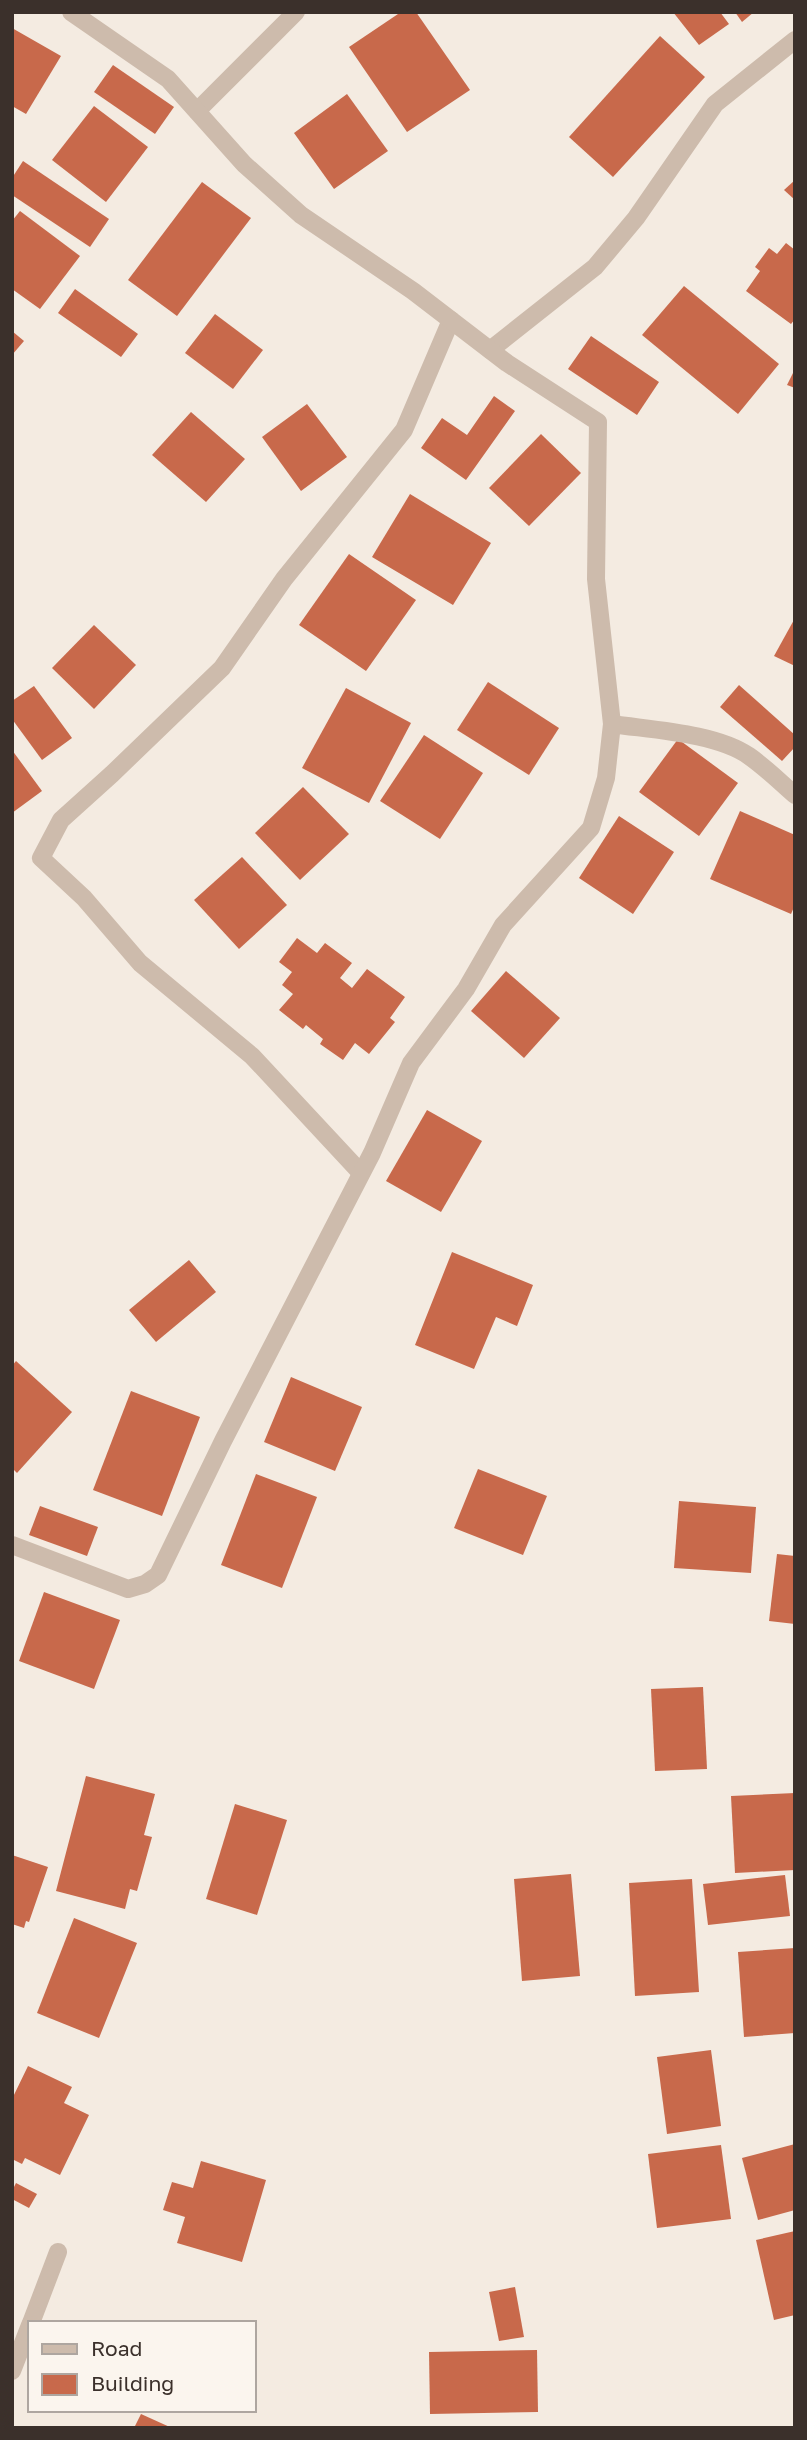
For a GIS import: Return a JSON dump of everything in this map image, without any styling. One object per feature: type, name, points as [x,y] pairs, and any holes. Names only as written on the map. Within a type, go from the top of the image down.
[{"type":"street","points":[[12,1545],[128,1589],[145,1584],[158,1575],[223,1441],[362,1173],[411,1063],[466,989],[503,925],[591,828],[606,778],[612,724],[596,579],[598,422],[490,350],[413,291],[301,215],[244,164],[168,79],[71,12]]},
{"type":"street","points":[[197,111],[296,12]]},
{"type":"street","points":[[490,350],[595,267],[636,218],[715,104],[795,40]]},
{"type":"street","points":[[362,1173],[252,1056],[139,963],[84,898],[41,858],[61,820],[222,668],[284,579],[404,430],[451,320]]},
{"type":"street","points":[[612,724],[712,740],[748,755],[795,795]]},
{"type":"street","points":[[31,2321],[58,2252]]},
{"type":"street","points":[[12,2371],[28,2329]]},
{"type":"building","points":[[401,12],[416,12],[470,90],[407,132],[349,47]]},
{"type":"building","points":[[673,12],[720,12],[729,24],[699,45]]},
{"type":"building","points":[[735,12],[754,12],[742,22]]},
{"type":"building","points":[[12,28],[61,56],[26,114],[12,106]]},
{"type":"building","points":[[660,36],[705,77],[613,177],[569,137]]},
{"type":"building","points":[[113,65],[174,107],[155,134],[94,92]]},
{"type":"building","points":[[347,94],[388,151],[334,189],[294,133]]},
{"type":"building","points":[[94,106],[148,147],[106,202],[52,160]]},
{"type":"building","points":[[23,161],[109,219],[90,247],[12,195],[12,178]]},
{"type":"building","points":[[795,180],[795,200],[784,190]]},
{"type":"building","points":[[202,182],[251,218],[177,316],[128,280]]},
{"type":"building","points":[[20,211],[80,256],[40,309],[12,289],[12,221]]},
{"type":"building","points":[[786,243],[795,250],[795,319],[791,324],[746,291],[760,271],[755,267],[769,248],[777,254]]},
{"type":"building","points":[[684,286],[779,364],[738,414],[642,335]]},
{"type":"building","points":[[75,289],[138,334],[121,357],[58,313]]},
{"type":"building","points":[[215,314],[263,350],[233,389],[185,353]]},
{"type":"building","points":[[12,331],[24,341],[12,355]]},
{"type":"building","points":[[591,336],[659,382],[637,415],[568,369]]},
{"type":"building","points":[[795,369],[795,388],[787,385]]},
{"type":"building","points":[[494,396],[515,411],[466,480],[421,448],[442,418],[467,435]]},
{"type":"building","points":[[307,404],[347,457],[301,491],[262,437]]},
{"type":"building","points":[[191,412],[245,459],[206,502],[152,455]]},
{"type":"building","points":[[541,434],[581,473],[529,526],[489,488]]},
{"type":"building","points":[[410,494],[491,543],[453,605],[372,557]]},
{"type":"building","points":[[349,554],[416,600],[366,671],[299,625]]},
{"type":"building","points":[[795,618],[795,666],[774,656]]},
{"type":"building","points":[[94,625],[136,665],[94,709],[52,668]]},
{"type":"building","points":[[488,682],[559,728],[529,775],[457,730]]},
{"type":"building","points":[[739,685],[795,735],[795,747],[782,761],[720,707]]},
{"type":"building","points":[[34,686],[72,738],[42,760],[12,719],[12,701]]},
{"type":"building","points":[[346,688],[411,723],[369,803],[302,768]]},
{"type":"building","points":[[424,735],[483,773],[440,839],[380,801]]},
{"type":"building","points":[[678,739],[738,783],[699,836],[639,792]]},
{"type":"building","points":[[12,750],[42,791],[12,813]]},
{"type":"building","points":[[303,787],[349,834],[300,880],[255,833]]},
{"type":"building","points":[[740,811],[795,835],[795,905],[791,914],[710,879]]},
{"type":"building","points":[[619,816],[674,852],[633,914],[579,878]]},
{"type":"building","points":[[242,857],[287,905],[239,949],[194,900]]},
{"type":"building","points":[[297,938],[317,953],[325,943],[352,963],[340,978],[352,988],[367,969],[405,997],[390,1018],[395,1022],[369,1054],[355,1043],[343,1060],[320,1044],[323,1039],[306,1025],[303,1029],[279,1010],[293,994],[282,985],[292,972],[279,962]]},
{"type":"building","points":[[506,971],[560,1018],[524,1058],[471,1011]]},
{"type":"building","points":[[427,1110],[482,1141],[441,1212],[386,1181]]},
{"type":"building","points":[[452,1252],[533,1285],[517,1326],[496,1317],[474,1369],[415,1345]]},
{"type":"building","points":[[189,1260],[216,1292],[156,1342],[129,1310]]},
{"type":"building","points":[[16,1361],[72,1412],[17,1473],[12,1468],[12,1366]]},
{"type":"building","points":[[291,1377],[362,1407],[335,1471],[264,1442]]},
{"type":"building","points":[[131,1391],[200,1417],[162,1516],[93,1490]]},
{"type":"building","points":[[478,1469],[547,1496],[523,1555],[454,1528]]},
{"type":"building","points":[[256,1474],[317,1497],[282,1588],[221,1565]]},
{"type":"building","points":[[679,1501],[756,1507],[751,1573],[674,1568]]},
{"type":"building","points":[[40,1506],[98,1527],[87,1556],[29,1535]]},
{"type":"building","points":[[777,1554],[795,1556],[795,1624],[769,1621]]},
{"type":"building","points":[[44,1592],[120,1620],[94,1689],[19,1661]]},
{"type":"building","points":[[703,1687],[707,1769],[655,1771],[651,1689]]},
{"type":"building","points":[[86,1776],[155,1794],[144,1835],[152,1837],[137,1891],[130,1889],[125,1909],[56,1891]]},
{"type":"building","points":[[795,1793],[795,1870],[735,1873],[731,1796]]},
{"type":"building","points":[[235,1804],[287,1820],[257,1915],[206,1899]]},
{"type":"building","points":[[12,1855],[48,1867],[29,1922],[26,1921],[24,1928],[12,1924]]},
{"type":"building","points":[[571,1874],[580,1976],[522,1981],[514,1879]]},
{"type":"building","points":[[785,1875],[790,1916],[708,1925],[703,1884]]},
{"type":"building","points":[[692,1879],[699,1992],[635,1996],[629,1883]]},
{"type":"building","points":[[74,1918],[137,1943],[99,2038],[37,2013]]},
{"type":"building","points":[[795,1948],[795,2033],[744,2037],[738,1952]]},
{"type":"building","points":[[711,2050],[721,2126],[667,2134],[657,2057]]},
{"type":"building","points":[[28,2066],[72,2087],[64,2103],[89,2115],[60,2175],[25,2158],[22,2164],[12,2159],[12,2099]]},
{"type":"building","points":[[795,2144],[795,2210],[758,2220],[742,2158]]},
{"type":"building","points":[[721,2145],[731,2219],[657,2228],[648,2154]]},
{"type":"building","points":[[201,2161],[266,2180],[242,2262],[177,2243],[185,2217],[163,2210],[172,2182],[193,2188]]},
{"type":"building","points":[[16,2183],[37,2194],[29,2208],[12,2199]]},
{"type":"building","points":[[795,2231],[795,2315],[774,2320],[756,2240]]},
{"type":"building","points":[[515,2287],[524,2337],[499,2341],[489,2292]]},
{"type":"building","points":[[537,2350],[538,2412],[430,2414],[429,2352]]},
{"type":"building","points":[[141,2414],[172,2428],[134,2428]]}]
